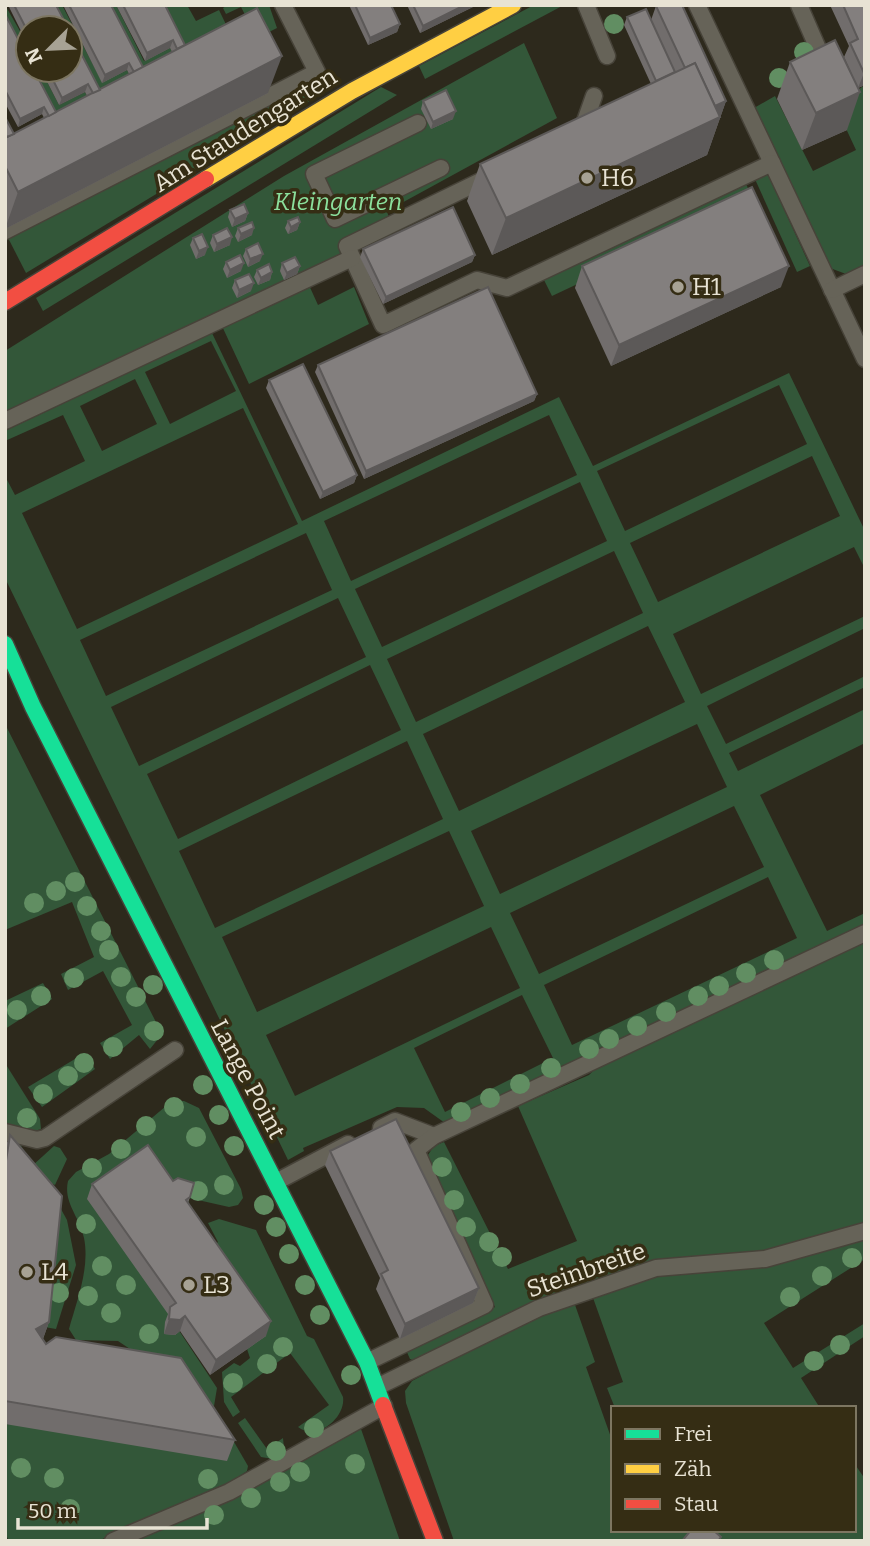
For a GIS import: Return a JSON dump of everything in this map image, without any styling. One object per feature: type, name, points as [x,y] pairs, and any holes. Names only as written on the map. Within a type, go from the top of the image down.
[{"type":"street","name":"Am Staudengarten","points":[[5,302],[352,91],[513,5]]},
{"type":"street","name":"Lange Point","points":[[5,644],[40,719],[368,1362],[435,1541]]},
{"type":"lane","points":[[283,5],[317,72],[352,91]]},
{"type":"lane","points":[[586,5],[607,55]]},
{"type":"lane","points":[[697,5],[865,359]]},
{"type":"lane","points":[[799,5],[834,85]]},
{"type":"lane","points":[[5,231],[317,72]]},
{"type":"lane","points":[[559,139],[583,127],[594,96]]},
{"type":"lane","points":[[418,123],[314,174],[383,325],[477,280],[507,288],[772,163]]},
{"type":"lane","points":[[335,219],[440,168]]},
{"type":"lane","points":[[5,421],[350,252],[501,171]]},
{"type":"lane","points":[[832,290],[865,274]]},
{"type":"lane","points":[[368,1362],[485,1305],[416,1150],[434,1136],[865,933]]},
{"type":"lane","points":[[5,1132],[37,1140],[45,1138],[176,1050]]},
{"type":"lane","points":[[276,1182],[395,1121],[434,1136]]},
{"type":"lane","name":"Steinbreite","points":[[377,1387],[539,1308],[656,1268],[765,1259],[865,1231]]},
{"type":"lane","points":[[113,1541],[229,1492],[384,1406]]},
{"type":"green space","points":[[5,5],[14,21],[14,44],[5,27]]},
{"type":"green space","points":[[49,5],[62,5],[67,14],[54,14]]},
{"type":"green space","points":[[104,5],[116,5],[144,61],[170,48],[180,67],[146,85]]},
{"type":"green space","points":[[161,5],[187,5],[196,21],[219,10],[233,39],[186,55]]},
{"type":"green space","points":[[228,5],[269,5],[277,28],[257,38],[241,7],[226,14],[223,8]]},
{"type":"green space","points":[[534,5],[564,5],[425,79],[419,66]]},
{"type":"green space","name":"Kleingarten","points":[[524,43],[557,118],[387,211],[392,228],[342,256],[5,415],[5,351],[284,176]]},
{"type":"green space","points":[[84,47],[102,82],[127,70],[137,90],[102,107],[84,73]]},
{"type":"green space","points":[[315,82],[326,91],[26,273],[6,234]]},
{"type":"green space","points":[[35,84],[48,84],[59,105],[85,92],[95,112],[59,131]]},
{"type":"green space","points":[[865,85],[865,266],[846,274],[830,268],[754,108],[775,96],[813,171],[856,150],[835,105]]},
{"type":"green space","points":[[381,87],[397,95],[43,311],[36,298]]},
{"type":"green space","points":[[767,172],[810,266],[797,272],[754,177]]},
{"type":"green space","points":[[746,184],[754,201],[552,296],[544,280]]},
{"type":"green space","points":[[308,283],[318,305],[354,287],[369,324],[249,384],[221,324]]},
{"type":"green space","points":[[212,333],[302,521],[559,397],[593,466],[789,373],[865,531],[865,569],[854,547],[673,634],[701,694],[865,616],[865,628],[707,706],[726,744],[865,676],[865,687],[729,753],[738,771],[865,709],[865,743],[760,795],[827,931],[865,913],[865,925],[445,1123],[424,1108],[397,1107],[303,1148],[304,1151],[288,1160],[5,578],[5,476],[15,495],[85,461],[63,415],[5,441],[5,431]],"holes":[[[211,341],[236,391],[170,424],[145,372]],[[135,379],[157,424],[102,451],[80,406]],[[779,385],[807,444],[625,531],[597,471]],[[243,408],[298,524],[77,629],[22,513]],[[549,415],[577,475],[351,581],[324,521]],[[812,456],[840,516],[658,602],[630,543]],[[580,482],[607,541],[382,647],[355,589]],[[306,533],[332,590],[106,696],[80,640]],[[614,551],[643,613],[416,722],[387,659]],[[338,598],[366,657],[139,766],[111,707]],[[648,626],[685,702],[459,811],[423,734]],[[370,665],[401,730],[178,839],[147,774]],[[697,724],[727,787],[500,894],[471,831]],[[407,741],[443,819],[215,928],[179,851]],[[734,806],[764,867],[539,974],[510,913]],[[449,831],[484,906],[257,1012],[222,937]],[[768,877],[797,938],[572,1045],[544,985]],[[491,927],[520,988],[295,1096],[266,1035]],[[522,995],[553,1058],[445,1112],[414,1048]]]},
{"type":"green space","points":[[5,724],[162,1034],[150,1049],[139,1035],[110,1059],[100,1043],[132,1025],[103,971],[68,990],[61,974],[94,957],[72,902],[5,930]]},
{"type":"green space","points":[[865,939],[865,1224],[769,1253],[656,1263],[415,1361],[410,1359],[406,1350],[495,1307],[426,1158],[434,1146],[444,1142],[508,1269],[577,1241],[518,1106],[589,1075],[600,1064]]},
{"type":"green space","points":[[43,983],[52,999],[5,1029],[5,1001]]},
{"type":"green space","points":[[85,1053],[95,1069],[42,1107],[28,1087]]},
{"type":"green space","points":[[5,1063],[40,1119],[41,1129],[35,1131],[5,1123]]},
{"type":"green space","points":[[172,1101],[184,1101],[199,1108],[241,1189],[243,1198],[238,1205],[229,1207],[189,1198],[170,1317],[217,1388],[214,1406],[140,1362],[130,1349],[118,1341],[76,1340],[69,1329],[82,1284],[85,1249],[82,1230],[68,1196],[68,1181],[76,1172],[109,1154]]},
{"type":"green space","points":[[5,1139],[18,1140],[32,1166],[54,1146],[60,1148],[67,1159],[55,1185],[5,1160]]},
{"type":"green space","points":[[56,1200],[67,1220],[76,1265],[56,1329],[44,1327]]},
{"type":"green space","points":[[219,1219],[256,1230],[307,1336],[314,1339],[343,1397],[340,1413],[321,1430],[305,1431],[298,1427],[329,1405],[290,1353],[231,1397],[240,1412],[233,1417],[224,1402],[222,1372],[234,1363],[240,1366],[250,1358],[247,1349],[266,1335],[207,1252],[218,1242],[208,1223]]},
{"type":"green space","points":[[865,1236],[865,1259],[764,1323],[793,1368],[865,1323],[865,1336],[801,1378],[819,1406],[614,1406],[607,1388],[623,1382],[592,1295],[649,1275]]},
{"type":"green space","points":[[574,1302],[595,1362],[586,1367],[611,1437],[611,1532],[856,1532],[856,1466],[865,1479],[865,1541],[454,1541],[406,1403],[405,1391],[412,1381],[533,1319]]},
{"type":"green space","points":[[245,1418],[267,1449],[283,1438],[284,1448],[273,1459],[261,1457],[238,1423]]},
{"type":"green space","points":[[5,1424],[230,1435],[248,1466],[247,1471],[231,1482],[98,1541],[9,1541],[5,1533]]},
{"type":"green space","points":[[361,1429],[400,1541],[132,1541],[238,1496]]},
{"type":"building","points":[[14,5],[56,5],[61,14],[19,14]]},
{"type":"building","points":[[69,5],[111,5],[143,67],[134,72],[129,63],[105,75],[84,34],[84,14],[74,14]]},
{"type":"building","points":[[123,5],[165,5],[185,45],[177,49],[173,40],[147,53]]},
{"type":"building","points":[[355,5],[391,5],[400,24],[370,38]]},
{"type":"building","points":[[413,5],[465,5],[423,26]]},
{"type":"building","points":[[682,5],[726,101],[715,106],[695,63],[685,68],[656,6]]},
{"type":"building","points":[[843,5],[865,5],[864,73],[850,43],[858,39]]},
{"type":"building","points":[[257,8],[282,56],[18,192],[5,166],[5,138]]},
{"type":"building","points":[[646,9],[675,72],[656,81],[627,17]]},
{"type":"building","points":[[5,14],[14,31],[14,84],[41,84],[56,112],[49,116],[44,107],[20,119],[5,90]]},
{"type":"building","points":[[835,40],[860,92],[816,113],[790,62]]},
{"type":"building","points":[[84,59],[100,90],[93,93],[88,84],[62,98],[55,84],[84,84]]},
{"type":"building","points":[[695,63],[720,117],[506,218],[480,164]]},
{"type":"building","points":[[446,90],[456,111],[433,122],[423,101]]},
{"type":"building","points":[[5,117],[14,134],[7,137],[5,133]]},
{"type":"building","name":"H1","points":[[752,187],[789,266],[619,345],[582,266]]},
{"type":"building","points":[[244,204],[248,213],[235,219],[230,210]]},
{"type":"building","points":[[453,207],[475,255],[386,297],[363,249]]},
{"type":"building","points":[[298,217],[300,222],[291,227],[288,221]]},
{"type":"building","points":[[252,222],[254,228],[241,234],[238,228]]},
{"type":"building","points":[[227,228],[232,237],[217,244],[213,235]]},
{"type":"building","points":[[202,234],[208,247],[199,251],[193,238]]},
{"type":"building","points":[[258,243],[263,254],[250,259],[246,249]]},
{"type":"building","points":[[240,255],[244,263],[230,270],[226,262]]},
{"type":"building","points":[[295,257],[300,266],[287,273],[282,263]]},
{"type":"building","points":[[269,264],[272,272],[261,278],[257,270]]},
{"type":"building","points":[[249,274],[254,283],[239,290],[235,280]]},
{"type":"building","points":[[488,287],[537,394],[366,471],[318,365]]},
{"type":"building","points":[[303,364],[357,475],[323,492],[269,380]]},
{"type":"building","points":[[396,1119],[479,1288],[405,1324],[381,1274],[388,1270],[330,1151]]},
{"type":"building","name":"L4","points":[[10,1135],[62,1196],[49,1322],[36,1329],[46,1344],[56,1337],[181,1358],[235,1440],[5,1401],[5,1167]]},
{"type":"building","name":"L3","points":[[148,1145],[173,1181],[178,1178],[194,1183],[190,1197],[186,1200],[271,1321],[216,1360],[185,1316],[180,1320],[169,1319],[170,1307],[176,1303],[92,1184]]},
{"type":"building","points":[[689,1532],[715,1532],[721,1537],[718,1541],[682,1541]]},
{"type":"traffic: fast","points":[[5,644],[33,707],[367,1362],[383,1405]]},
{"type":"traffic: slow","points":[[206,179],[352,91],[513,5]]},
{"type":"traffic: jam","points":[[5,302],[206,179]]},
{"type":"traffic: jam","points":[[383,1405],[435,1541]]},
{"type":"place","name":"H6","points":[[587,178]]},
{"type":"place","name":"H1","points":[[678,287]]},
{"type":"place","name":"L4","points":[[27,1272]]},
{"type":"place","name":"L3","points":[[189,1285]]}]
